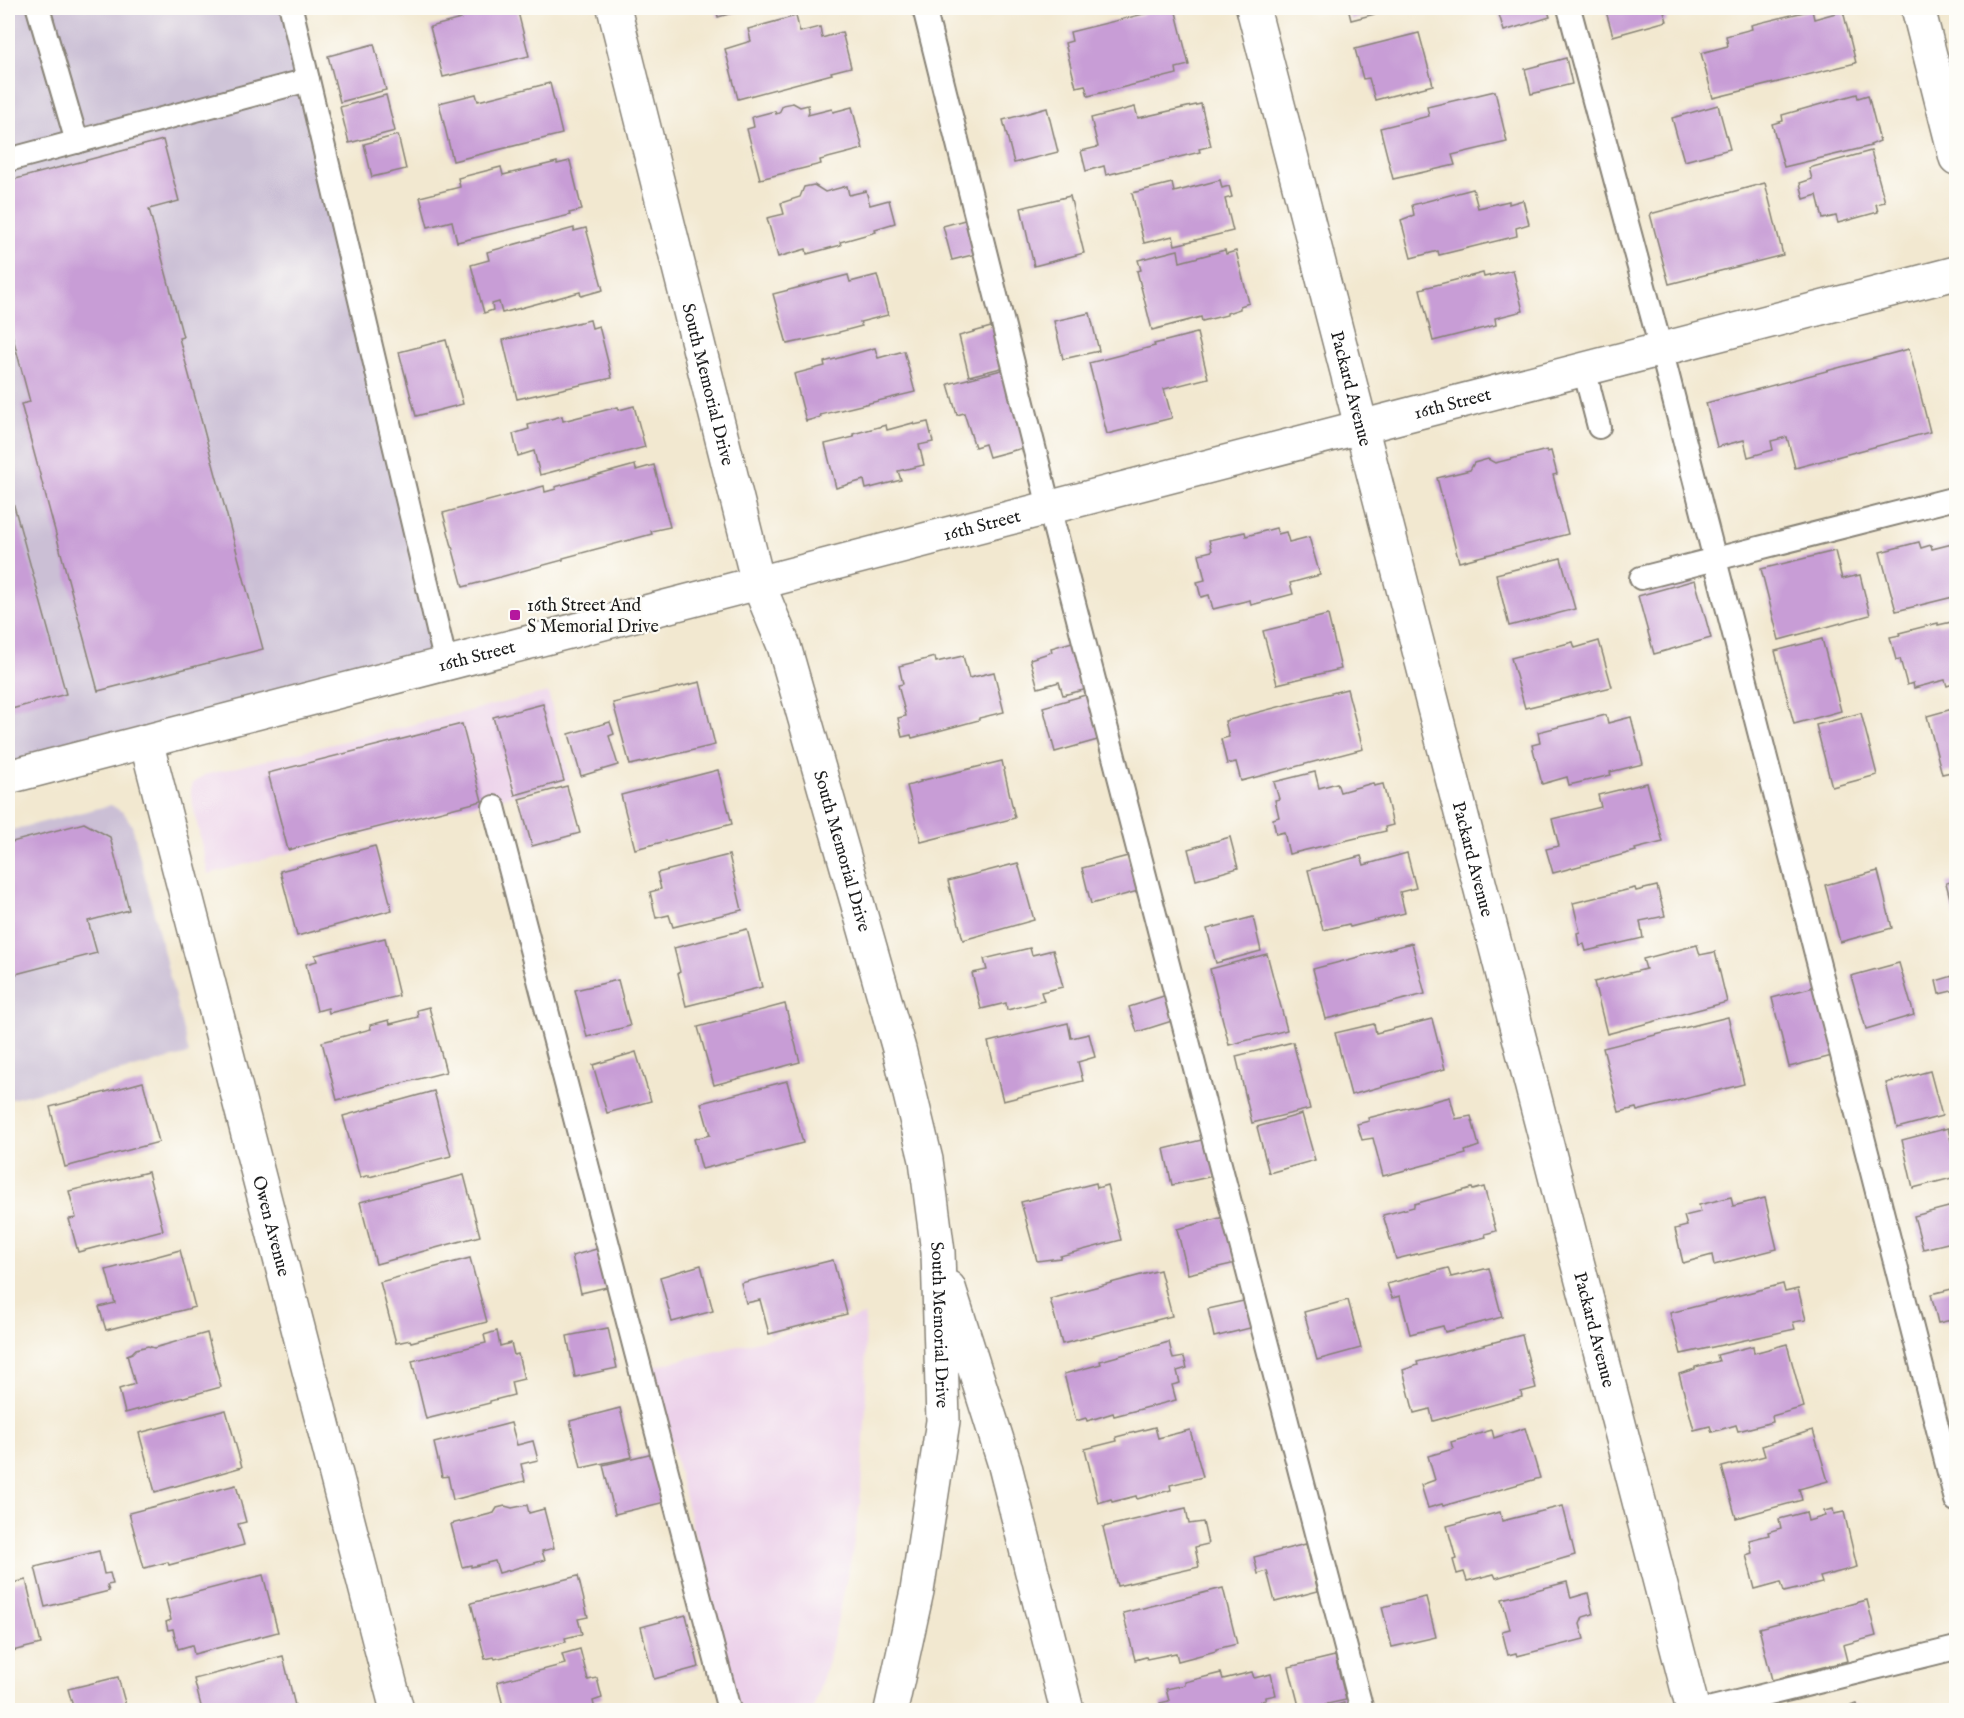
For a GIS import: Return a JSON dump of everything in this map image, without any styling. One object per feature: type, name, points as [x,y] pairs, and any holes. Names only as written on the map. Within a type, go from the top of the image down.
[{"type":"street","name":"South Memorial Drive","points":[[614,8],[758,583],[784,646],[899,1049],[926,1160],[938,1252],[942,1421],[917,1591],[891,1710]]},
{"type":"street","name":"Packard Avenue","points":[[1254,8],[1693,1710]]},
{"type":"street","points":[[1918,8],[1956,158]]},
{"type":"street","name":"16th Street","points":[[8,777],[1956,273]]},
{"type":"street","name":"Owen Avenue","points":[[146,741],[397,1710]]},
{"type":"street","points":[[938,1252],[1004,1462],[1067,1710]]},
{"type":"lane","points":[[38,8],[78,142]]},
{"type":"lane","points":[[291,8],[446,664]]},
{"type":"lane","points":[[924,8],[1049,507],[1362,1710]]},
{"type":"lane","points":[[1569,8],[1661,349],[1954,1477],[1956,1500]]},
{"type":"lane","points":[[8,160],[308,80]]},
{"type":"lane","points":[[1584,369],[1599,427]]},
{"type":"lane","points":[[1641,578],[1956,498]]},
{"type":"lane","points":[[494,807],[729,1710]]},
{"type":"lane","points":[[1704,1710],[1956,1648]]},
{"type":"shaded area","points":[[8,8],[291,8],[446,664],[8,777]]},
{"type":"shaded area","points":[[548,692],[570,780],[208,874],[191,796],[191,785],[204,775]]},
{"type":"shaded area","points":[[111,805],[124,813],[132,825],[189,1054],[8,1100],[8,831]]},
{"type":"shaded area","points":[[865,1315],[866,1408],[860,1504],[852,1554],[830,1654],[813,1710],[739,1710],[652,1367]]},
{"type":"building","points":[[517,8],[529,56],[443,77],[430,27],[461,19],[461,17]]},
{"type":"building","points":[[716,8],[750,8],[718,17]]},
{"type":"building","points":[[1160,8],[1175,8],[1189,65],[1176,68],[1177,74],[1088,96],[1085,85],[1076,87],[1065,43],[1072,41],[1070,32],[1160,10]]},
{"type":"building","points":[[1348,8],[1385,8],[1379,10],[1379,13],[1351,20]]},
{"type":"building","points":[[1497,8],[1547,8],[1550,17],[1504,31]]},
{"type":"building","points":[[1605,8],[1663,8],[1667,21],[1613,36]]},
{"type":"building","points":[[1812,10],[1814,19],[1843,11],[1856,63],[1713,98],[1701,53],[1728,46],[1726,36],[1752,29],[1751,25]]},
{"type":"building","points":[[796,16],[800,32],[820,27],[822,38],[842,32],[851,67],[738,99],[725,49],[751,41],[748,29]]},
{"type":"building","points":[[1419,33],[1433,85],[1375,100],[1369,78],[1363,79],[1355,49]]},
{"type":"building","points":[[374,44],[386,90],[340,102],[328,56]]},
{"type":"building","points":[[1566,58],[1572,84],[1531,94],[1525,69]]},
{"type":"building","points":[[550,83],[562,134],[453,161],[439,103],[476,94],[478,101]]},
{"type":"building","points":[[1495,91],[1507,142],[1452,155],[1455,165],[1393,179],[1380,128],[1429,116],[1427,107]]},
{"type":"building","points":[[1857,94],[1858,98],[1868,95],[1880,141],[1871,146],[1784,167],[1772,124],[1783,121],[1782,115]]},
{"type":"building","points":[[386,95],[395,131],[349,143],[340,107]]},
{"type":"building","points":[[793,103],[800,107],[808,105],[808,115],[852,107],[863,149],[820,160],[821,164],[760,179],[747,129],[754,127],[752,117],[775,111],[776,114],[779,113],[783,105]]},
{"type":"building","points":[[1201,104],[1211,146],[1199,149],[1200,152],[1106,175],[1104,166],[1086,171],[1081,151],[1098,147],[1091,118],[1135,107],[1138,118]]},
{"type":"building","points":[[1718,105],[1730,149],[1684,161],[1672,118]]},
{"type":"building","points":[[1047,108],[1058,152],[1014,163],[1003,120]]},
{"type":"building","points":[[398,135],[406,169],[372,177],[364,144]]},
{"type":"building","points":[[163,140],[179,201],[149,209],[183,337],[179,338],[263,649],[98,691],[21,404],[30,402],[8,319],[8,181]]},
{"type":"building","points":[[1871,151],[1885,202],[1876,204],[1878,212],[1838,223],[1836,216],[1823,219],[1817,195],[1804,199],[1800,183],[1812,179],[1809,168]]},
{"type":"building","points":[[570,161],[582,210],[569,213],[570,215],[457,242],[452,221],[428,227],[420,197],[460,187],[458,178],[501,167],[503,175]]},
{"type":"building","points":[[1220,180],[1222,188],[1229,186],[1232,197],[1225,199],[1233,231],[1175,245],[1173,236],[1144,243],[1132,193],[1172,183],[1174,192]]},
{"type":"building","points":[[1765,183],[1783,255],[1669,284],[1650,214]]},
{"type":"building","points":[[814,185],[825,192],[847,186],[849,195],[866,191],[870,205],[889,200],[895,223],[875,229],[876,232],[840,242],[841,245],[807,254],[806,249],[778,257],[767,218],[784,214],[781,203],[800,197],[804,187]]},
{"type":"building","points":[[1473,189],[1478,208],[1523,200],[1529,224],[1516,228],[1517,236],[1439,255],[1438,251],[1411,258],[1401,220],[1414,215],[1412,205]]},
{"type":"building","points":[[1070,196],[1084,253],[1034,266],[1021,208]]},
{"type":"building","points":[[972,218],[980,253],[952,260],[943,226]]},
{"type":"building","points":[[574,228],[574,231],[586,228],[603,290],[581,296],[580,292],[502,313],[499,302],[492,304],[493,310],[484,313],[471,265],[489,260],[487,252]]},
{"type":"building","points":[[1178,250],[1180,262],[1225,250],[1226,254],[1236,251],[1249,303],[1227,315],[1202,321],[1201,317],[1152,330],[1137,271],[1141,270],[1138,260]]},
{"type":"building","points":[[1513,270],[1523,311],[1495,318],[1496,325],[1433,341],[1420,289],[1483,273],[1484,277]]},
{"type":"building","points":[[848,275],[850,282],[877,275],[888,315],[860,322],[862,326],[839,333],[787,344],[773,294]]},
{"type":"building","points":[[1090,313],[1099,351],[1063,359],[1054,321]]},
{"type":"building","points":[[590,320],[592,328],[599,326],[612,378],[517,399],[503,340]]},
{"type":"building","points":[[998,325],[1009,366],[969,376],[959,336]]},
{"type":"building","points":[[1197,333],[1208,378],[1164,389],[1172,418],[1107,434],[1089,363]]},
{"type":"building","points":[[446,340],[463,404],[416,416],[399,352]]},
{"type":"building","points":[[875,348],[878,358],[904,351],[915,392],[820,415],[821,417],[806,421],[794,374],[825,366],[824,362]]},
{"type":"building","points":[[1909,349],[1930,432],[1795,468],[1787,437],[1771,441],[1773,450],[1748,457],[1744,440],[1717,447],[1706,403]]},
{"type":"building","points":[[1013,367],[1034,445],[989,457],[985,444],[975,447],[964,413],[957,415],[948,384]]},
{"type":"building","points":[[634,406],[645,447],[540,475],[534,451],[518,456],[513,434],[529,429],[528,425],[562,416],[563,421],[618,407],[619,410]]},
{"type":"building","points":[[928,422],[933,442],[919,445],[924,465],[898,471],[901,480],[866,489],[864,480],[836,488],[825,444],[854,437],[853,434],[886,425],[887,430],[913,423],[914,425]]},
{"type":"building","points":[[1547,450],[1547,452],[1551,451],[1557,474],[1553,475],[1568,534],[1459,562],[1437,478],[1470,470],[1474,463],[1488,459],[1495,463]]},
{"type":"building","points":[[635,465],[636,470],[654,465],[670,527],[563,558],[563,560],[463,587],[443,513],[544,486],[545,492],[556,489],[555,487]]},
{"type":"building","points":[[8,484],[66,694],[8,710]]},
{"type":"building","points":[[1276,528],[1278,534],[1286,532],[1289,542],[1309,537],[1320,575],[1290,583],[1293,594],[1251,605],[1250,600],[1213,609],[1209,595],[1201,597],[1197,582],[1205,580],[1199,554],[1212,551],[1209,540],[1245,532],[1246,536]]},
{"type":"building","points":[[1919,542],[1921,548],[1931,545],[1932,549],[1956,543],[1956,599],[1953,600],[1953,597],[1896,611],[1880,552]]},
{"type":"building","points":[[1835,551],[1842,579],[1860,575],[1870,615],[1779,640],[1761,569]]},
{"type":"building","points":[[1561,558],[1575,609],[1509,626],[1496,574]]},
{"type":"building","points":[[1695,580],[1711,638],[1654,654],[1638,596]]},
{"type":"building","points":[[1328,615],[1341,669],[1277,684],[1263,631]]},
{"type":"building","points":[[1956,621],[1956,683],[1947,686],[1945,680],[1914,688],[1913,683],[1907,685],[1900,659],[1896,660],[1890,637],[1938,623],[1938,625]]},
{"type":"building","points":[[1083,639],[1096,687],[1063,695],[1059,682],[1038,688],[1030,659],[1052,652],[1051,648]]},
{"type":"building","points":[[1822,639],[1841,711],[1794,724],[1775,651]]},
{"type":"building","points":[[1599,641],[1612,687],[1525,708],[1511,658],[1573,642],[1575,648]]},
{"type":"building","points":[[963,656],[969,678],[994,672],[1004,712],[912,738],[911,735],[902,737],[898,718],[906,716],[898,685],[903,684],[899,666],[935,657],[936,662]]},
{"type":"building","points":[[700,682],[715,745],[630,765],[613,703]]},
{"type":"building","points":[[1347,689],[1363,749],[1241,781],[1236,762],[1227,764],[1221,739],[1229,737],[1225,721]]},
{"type":"building","points":[[1089,694],[1101,739],[1055,752],[1043,707]]},
{"type":"building","points":[[543,704],[564,781],[515,795],[493,717]]},
{"type":"building","points":[[1956,708],[1956,771],[1942,774],[1927,716]]},
{"type":"building","points":[[1861,713],[1877,775],[1832,787],[1816,725]]},
{"type":"building","points":[[1606,715],[1608,723],[1631,717],[1643,764],[1610,772],[1611,775],[1569,785],[1567,777],[1542,784],[1532,745],[1540,743],[1538,732]]},
{"type":"building","points":[[610,722],[614,734],[609,736],[618,765],[581,776],[569,734]]},
{"type":"building","points":[[462,724],[482,801],[288,850],[268,773]]},
{"type":"building","points":[[1002,761],[1015,818],[921,842],[907,786]]},
{"type":"building","points":[[718,770],[732,824],[635,849],[621,795]]},
{"type":"building","points":[[1315,772],[1319,788],[1337,783],[1340,792],[1373,783],[1374,786],[1383,784],[1393,825],[1385,827],[1386,831],[1289,854],[1284,832],[1276,834],[1273,819],[1279,817],[1275,800],[1279,799],[1274,782]]},
{"type":"building","points":[[1647,783],[1663,842],[1553,873],[1546,849],[1559,846],[1552,819],[1601,807],[1598,795]]},
{"type":"building","points":[[567,786],[580,833],[532,846],[519,799]]},
{"type":"building","points":[[84,823],[110,837],[129,910],[88,921],[97,953],[8,976],[8,843]]},
{"type":"building","points":[[1230,837],[1238,868],[1196,880],[1188,849]]},
{"type":"building","points":[[375,846],[392,910],[297,936],[280,871]]},
{"type":"building","points":[[1407,853],[1416,888],[1400,892],[1405,913],[1350,927],[1349,924],[1323,930],[1308,870],[1361,856],[1364,865]]},
{"type":"building","points":[[729,855],[742,910],[673,927],[669,915],[656,918],[650,892],[661,889],[657,873]]},
{"type":"building","points":[[1128,856],[1138,891],[1091,904],[1082,868]]},
{"type":"building","points":[[1018,863],[1034,920],[963,940],[948,881]]},
{"type":"building","points":[[1878,871],[1892,928],[1840,942],[1825,885]]},
{"type":"building","points":[[1956,881],[1956,921],[1946,883]]},
{"type":"building","points":[[1657,886],[1665,916],[1640,921],[1643,938],[1586,951],[1584,944],[1579,945],[1577,933],[1580,932],[1573,903],[1635,888],[1636,891]]},
{"type":"building","points":[[1253,917],[1261,951],[1216,963],[1207,929]]},
{"type":"building","points":[[747,929],[762,987],[686,1006],[674,948]]},
{"type":"building","points":[[385,938],[399,996],[329,1013],[328,1008],[317,1011],[306,964],[317,961],[315,955]]},
{"type":"building","points":[[1412,943],[1425,994],[1326,1019],[1313,969]]},
{"type":"building","points":[[1697,945],[1700,955],[1715,952],[1727,1002],[1607,1034],[1594,982],[1646,969],[1643,959]]},
{"type":"building","points":[[1030,948],[1032,955],[1053,950],[1063,987],[1041,992],[1044,1001],[1007,1010],[1006,1003],[981,1009],[972,973],[987,970],[984,959]]},
{"type":"building","points":[[1267,954],[1287,1030],[1229,1045],[1210,969]]},
{"type":"building","points":[[1899,963],[1914,1015],[1866,1029],[1851,976]]},
{"type":"building","points":[[1956,975],[1956,990],[1939,994],[1936,981]]},
{"type":"building","points":[[618,980],[630,1026],[587,1037],[575,990]]},
{"type":"building","points":[[1818,986],[1836,1055],[1789,1067],[1772,998]]},
{"type":"building","points":[[1167,995],[1175,1020],[1137,1032],[1129,1007]]},
{"type":"building","points":[[785,1004],[800,1062],[714,1085],[698,1027]]},
{"type":"building","points":[[429,1007],[446,1072],[337,1100],[322,1042],[371,1029],[370,1025],[389,1020],[390,1024],[418,1017],[417,1010]]},
{"type":"building","points":[[1728,1017],[1744,1084],[1637,1111],[1636,1108],[1619,1112],[1603,1048]]},
{"type":"building","points":[[1432,1019],[1445,1069],[1351,1095],[1335,1033],[1374,1024],[1376,1033]]},
{"type":"building","points":[[1068,1023],[1071,1038],[1089,1034],[1095,1057],[1078,1062],[1083,1081],[1003,1101],[988,1042]]},
{"type":"building","points":[[1293,1042],[1310,1109],[1252,1123],[1236,1056]]},
{"type":"building","points":[[636,1052],[651,1101],[607,1113],[593,1065]]},
{"type":"building","points":[[1930,1071],[1942,1116],[1897,1128],[1886,1083]]},
{"type":"building","points":[[787,1081],[803,1143],[702,1169],[694,1139],[710,1135],[701,1103]]},
{"type":"building","points":[[143,1082],[159,1142],[65,1167],[50,1107]]},
{"type":"building","points":[[434,1091],[451,1156],[360,1178],[343,1116]]},
{"type":"building","points":[[1450,1097],[1456,1119],[1471,1116],[1479,1146],[1465,1151],[1466,1154],[1383,1176],[1373,1138],[1362,1140],[1357,1124],[1369,1121],[1368,1118]]},
{"type":"building","points":[[1302,1114],[1315,1160],[1269,1173],[1257,1127]]},
{"type":"building","points":[[1948,1128],[1956,1162],[1956,1177],[1913,1188],[1902,1140]]},
{"type":"building","points":[[1210,1138],[1218,1175],[1172,1185],[1164,1149]]},
{"type":"building","points":[[148,1172],[163,1230],[78,1252],[69,1219],[76,1218],[69,1191]]},
{"type":"building","points":[[464,1175],[480,1236],[376,1264],[360,1202]]},
{"type":"building","points":[[1096,1183],[1097,1188],[1107,1185],[1121,1240],[1060,1256],[1060,1258],[1037,1261],[1021,1202]]},
{"type":"building","points":[[1484,1187],[1496,1231],[1485,1234],[1486,1237],[1396,1259],[1383,1215],[1414,1207],[1414,1204],[1472,1188],[1473,1190]]},
{"type":"building","points":[[1731,1197],[1733,1206],[1765,1198],[1777,1249],[1714,1265],[1712,1255],[1683,1263],[1675,1229],[1687,1226],[1684,1216],[1701,1212],[1699,1205]]},
{"type":"building","points":[[1956,1205],[1956,1241],[1923,1249],[1914,1216]]},
{"type":"building","points":[[1224,1217],[1236,1263],[1188,1274],[1177,1229]]},
{"type":"building","points":[[600,1248],[611,1286],[581,1293],[572,1256]]},
{"type":"building","points":[[180,1250],[195,1307],[106,1330],[99,1307],[115,1303],[106,1270]]},
{"type":"building","points":[[470,1258],[487,1322],[411,1342],[410,1340],[396,1343],[380,1282]]},
{"type":"building","points":[[833,1260],[847,1314],[769,1334],[760,1300],[746,1303],[741,1283]]},
{"type":"building","points":[[701,1265],[713,1311],[672,1322],[660,1277]]},
{"type":"building","points":[[1448,1268],[1451,1277],[1489,1268],[1502,1317],[1445,1332],[1443,1326],[1410,1334],[1400,1296],[1392,1298],[1387,1284]]},
{"type":"building","points":[[1160,1270],[1172,1316],[1062,1344],[1050,1299]]},
{"type":"building","points":[[1783,1284],[1785,1292],[1798,1289],[1806,1320],[1793,1322],[1795,1329],[1681,1354],[1670,1313]]},
{"type":"building","points":[[1956,1288],[1956,1319],[1938,1323],[1931,1294]]},
{"type":"building","points":[[1248,1300],[1254,1327],[1214,1337],[1208,1309]]},
{"type":"building","points":[[1348,1300],[1361,1348],[1317,1360],[1304,1312]]},
{"type":"building","points":[[608,1328],[617,1368],[575,1377],[567,1336]]},
{"type":"building","points":[[497,1331],[500,1346],[511,1343],[514,1355],[518,1354],[524,1379],[511,1382],[514,1395],[426,1419],[412,1361],[486,1343],[484,1335]]},
{"type":"building","points":[[207,1333],[221,1387],[125,1413],[119,1389],[135,1384],[127,1355],[136,1349],[148,1346],[154,1348]]},
{"type":"building","points":[[1522,1335],[1536,1388],[1521,1392],[1522,1397],[1433,1421],[1430,1409],[1414,1413],[1403,1370],[1418,1365],[1417,1362]]},
{"type":"building","points":[[1169,1342],[1173,1359],[1184,1357],[1187,1368],[1177,1371],[1180,1383],[1172,1385],[1176,1400],[1114,1416],[1113,1413],[1087,1421],[1086,1418],[1076,1421],[1064,1374],[1101,1364],[1100,1361]]},
{"type":"building","points":[[1787,1344],[1804,1407],[1772,1416],[1773,1422],[1738,1431],[1736,1425],[1712,1432],[1710,1426],[1694,1430],[1679,1374],[1719,1361],[1717,1355],[1753,1346],[1754,1353]]},
{"type":"building","points":[[620,1408],[632,1457],[581,1468],[570,1421]]},
{"type":"building","points":[[226,1410],[242,1467],[155,1492],[139,1433]]},
{"type":"building","points":[[511,1423],[517,1445],[533,1441],[538,1460],[521,1464],[525,1481],[453,1500],[448,1476],[442,1477],[434,1443]]},
{"type":"building","points":[[1155,1427],[1158,1438],[1190,1430],[1203,1477],[1170,1485],[1171,1490],[1137,1499],[1136,1496],[1098,1503],[1085,1449],[1117,1441],[1116,1437]]},
{"type":"building","points":[[1525,1428],[1540,1478],[1443,1506],[1442,1504],[1428,1508],[1421,1485],[1435,1480],[1428,1456],[1453,1449],[1451,1442],[1492,1430],[1494,1438]]},
{"type":"building","points":[[1813,1430],[1828,1481],[1799,1489],[1802,1500],[1736,1518],[1722,1467],[1765,1456],[1762,1446]]},
{"type":"building","points":[[653,1453],[665,1502],[615,1514],[603,1465]]},
{"type":"building","points":[[236,1485],[246,1522],[238,1524],[244,1545],[169,1565],[168,1562],[144,1568],[129,1513]]},
{"type":"building","points":[[527,1505],[529,1513],[544,1509],[554,1548],[542,1551],[545,1560],[499,1573],[495,1561],[462,1567],[451,1524],[494,1513],[497,1508],[505,1506],[512,1508]]},
{"type":"building","points":[[1563,1506],[1575,1555],[1496,1578],[1494,1574],[1467,1581],[1464,1572],[1457,1574],[1453,1560],[1456,1559],[1447,1526],[1500,1512],[1502,1521]]},
{"type":"building","points":[[1186,1508],[1189,1524],[1203,1522],[1208,1544],[1195,1547],[1199,1567],[1117,1586],[1103,1527]]},
{"type":"building","points":[[1833,1509],[1834,1514],[1844,1512],[1857,1567],[1820,1577],[1822,1583],[1784,1592],[1781,1582],[1755,1589],[1746,1555],[1752,1553],[1749,1540],[1769,1535],[1768,1532],[1781,1528],[1779,1519],[1806,1512],[1808,1521],[1825,1516],[1824,1511]]},
{"type":"building","points":[[1306,1544],[1318,1591],[1275,1602],[1267,1571],[1258,1574],[1254,1557]]},
{"type":"building","points":[[99,1551],[104,1574],[110,1573],[113,1584],[107,1585],[109,1591],[45,1607],[35,1567]]},
{"type":"building","points":[[263,1575],[278,1632],[194,1654],[192,1645],[178,1649],[173,1629],[168,1630],[166,1622],[171,1620],[166,1600]]},
{"type":"building","points":[[578,1576],[588,1617],[578,1619],[582,1634],[565,1638],[566,1642],[495,1659],[494,1657],[485,1659],[471,1603]]},
{"type":"building","points":[[26,1580],[41,1644],[8,1652],[8,1584]]},
{"type":"building","points":[[1567,1582],[1571,1598],[1588,1593],[1593,1614],[1583,1617],[1580,1624],[1584,1639],[1517,1656],[1516,1653],[1508,1655],[1502,1631],[1510,1629],[1502,1599]]},
{"type":"building","points":[[1223,1588],[1237,1644],[1178,1661],[1176,1653],[1135,1660],[1123,1613]]},
{"type":"building","points":[[1426,1597],[1436,1637],[1392,1647],[1382,1607]]},
{"type":"building","points":[[1867,1600],[1876,1636],[1843,1645],[1847,1661],[1772,1680],[1759,1628]]},
{"type":"building","points":[[686,1615],[699,1667],[654,1679],[641,1627]]},
{"type":"building","points":[[580,1649],[588,1680],[597,1678],[602,1698],[593,1701],[595,1710],[504,1710],[497,1682],[565,1664],[562,1654]]},
{"type":"building","points":[[283,1656],[296,1710],[202,1710],[194,1679]]},
{"type":"building","points":[[1335,1656],[1346,1700],[1300,1710],[1289,1667]]},
{"type":"building","points":[[1252,1672],[1254,1678],[1271,1674],[1276,1695],[1266,1697],[1266,1700],[1261,1701],[1264,1710],[1162,1710],[1160,1703],[1169,1701],[1166,1689],[1221,1673],[1223,1679]]},
{"type":"building","points":[[118,1677],[127,1710],[74,1710],[68,1689]]},
{"type":"building","points":[[1344,1703],[1346,1710],[1321,1710]]},
{"type":"building","points":[[1857,1704],[1859,1710],[1837,1710]]},
{"type":"building","points":[[1956,1705],[1956,1710],[1948,1710],[1948,1708]]},
{"type":"place","name":"16th Street And S Memorial Drive","points":[[515,615]]}]
